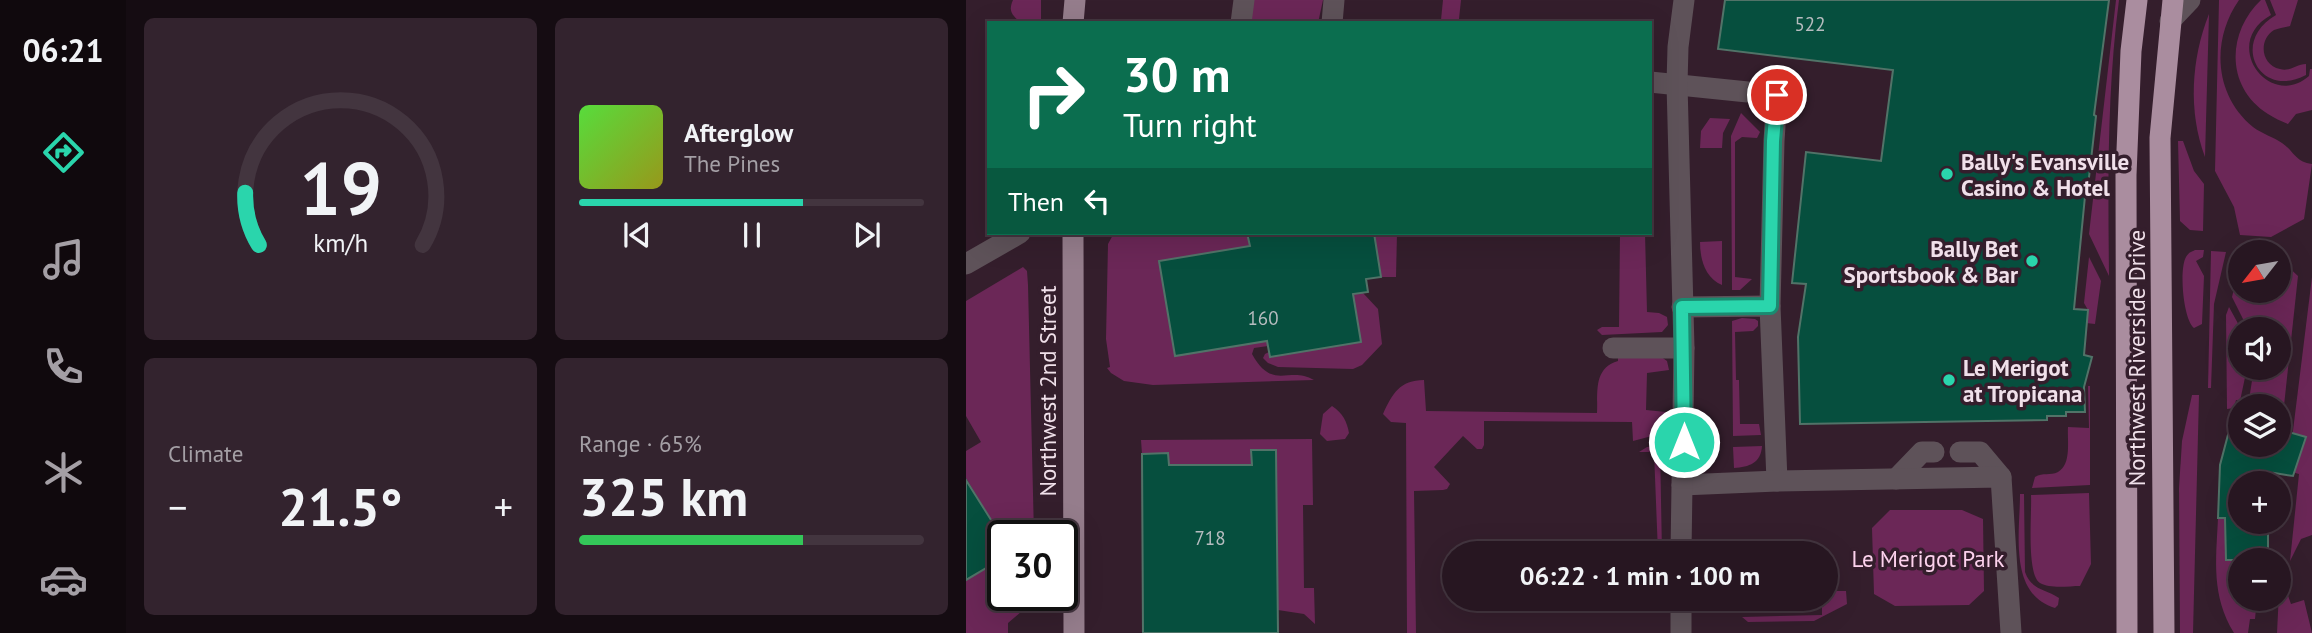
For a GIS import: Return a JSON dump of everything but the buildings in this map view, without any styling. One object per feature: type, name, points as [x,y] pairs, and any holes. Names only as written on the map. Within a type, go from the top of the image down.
[{"type":"highway","name":"Northwest Riverside Drive","points":[[2127,633],[2126,175],[2131,51],[2137,0]]},
{"type":"highway","name":"Northwest Riverside Drive","points":[[2164,633],[2160,138],[2171,10]]},
{"type":"main road","points":[[1073,21],[1075,0]]},
{"type":"main road","name":"Northwest 2nd Street","points":[[1073,235],[1074,633]]},
{"type":"street","points":[[1241,21],[1244,0]]},
{"type":"street","points":[[1332,21],[1334,0]]},
{"type":"street","points":[[1681,541],[1684,348],[1676,84],[1684,0]]},
{"type":"street","points":[[2171,10],[2190,0]]},
{"type":"street","points":[[1652,82],[1777,95],[1773,141],[1770,306],[1776,481]]},
{"type":"street","points":[[966,264],[1017,235]]},
{"type":"street","points":[[1682,307],[1770,306]]},
{"type":"street","points":[[1613,348],[1684,348]]},
{"type":"street","points":[[1896,479],[1922,452],[1934,452]]},
{"type":"street","points":[[1960,452],[1980,452],[2001,477],[2011,633]]},
{"type":"street","points":[[1682,485],[2001,477]]},
{"type":"street","points":[[1681,611],[1681,633]]},
{"type":"green space","points":[[1013,0],[1041,0],[1041,21],[1019,21],[1011,7]]},
{"type":"green space","points":[[1252,0],[1323,0],[1318,21],[1249,21]]},
{"type":"green space","points":[[1443,0],[1461,0],[1459,19],[1441,20]]},
{"type":"green space","points":[[2116,0],[2119,0],[2109,138],[2109,276],[2089,234]]},
{"type":"green space","points":[[2219,0],[2239,0],[2224,32],[2221,49],[2224,83],[2230,99],[2253,127],[2282,143],[2298,159],[2312,164],[2304,219],[2271,237],[2240,235],[2234,207],[2215,171]]},
{"type":"green space","points":[[2261,0],[2265,0],[2271,15],[2256,27],[2250,41],[2250,56],[2256,69],[2266,79],[2279,85],[2294,85],[2309,76],[2312,69],[2312,110],[2296,114],[2288,124],[2254,103],[2238,75],[2237,43],[2250,13]]},
{"type":"green space","points":[[2270,0],[2298,0],[2290,26],[2274,30],[2269,34],[2264,46],[2266,58],[2274,67],[2284,70],[2306,64],[2306,75],[2290,81],[2275,80],[2264,74],[2256,64],[2253,52],[2254,39],[2262,26],[2276,15]]},
{"type":"green space","points":[[2209,14],[2205,157],[2196,122],[2194,86],[2198,49]]},
{"type":"green space","points":[[1741,113],[1760,132],[1757,138],[1742,137],[1735,142],[1735,277],[1752,279],[1740,290],[1732,290],[1731,136]]},
{"type":"green space","points":[[1710,118],[1730,119],[1723,133],[1722,148],[1700,148],[1701,131]]},
{"type":"green space","points":[[2178,141],[2183,141],[2194,171],[2204,184],[2203,231],[2190,230],[2180,221]]},
{"type":"green space","points":[[1113,235],[1247,235],[1250,246],[1159,261],[1175,356],[1267,341],[1268,346],[1254,348],[1252,354],[1267,372],[1282,376],[1305,376],[1314,380],[1153,385],[1124,381],[1111,373],[1107,368],[1110,367],[1106,339],[1108,244]]},
{"type":"green space","points":[[1374,235],[1397,235],[1396,277],[1381,277]]},
{"type":"green space","points":[[1620,235],[1645,235],[1647,312],[1667,317],[1668,325],[1662,332],[1602,335],[1597,330],[1602,327],[1619,327]]},
{"type":"green space","points":[[1722,241],[1722,285],[1708,273],[1701,255],[1700,242]]},
{"type":"green space","points":[[2195,250],[2204,250],[2203,257],[2196,261],[2204,276],[2202,324],[2194,328],[2185,305],[2183,272],[2186,257]]},
{"type":"green space","points":[[2211,251],[2226,252],[2214,304],[2211,388],[2208,388]]},
{"type":"green space","points":[[2089,257],[2101,281],[2095,324],[2086,323],[2088,310],[2084,303]]},
{"type":"green space","points":[[1023,267],[1027,271],[1034,520],[991,520],[966,478],[966,451],[981,442],[966,416],[966,301]]},
{"type":"green space","points":[[2291,269],[2298,276],[2291,341],[2291,317],[2242,317],[2235,303],[2291,303]]},
{"type":"green space","points":[[2312,277],[2312,535],[2301,539],[2291,559],[2299,474],[2288,471]]},
{"type":"green space","points":[[1363,293],[1378,309],[1382,344],[1362,365],[1353,369],[1278,367],[1263,358],[1269,352],[1270,357],[1353,294]]},
{"type":"green space","points":[[2229,307],[2234,317],[2228,317],[2228,380],[2244,380],[2241,394],[2228,394],[2227,409],[2226,315]]},
{"type":"green space","points":[[1742,318],[1755,319],[1758,326],[1753,331],[1735,332],[1740,424],[1759,424],[1761,435],[1733,436],[1732,321]]},
{"type":"green space","points":[[1660,356],[1667,361],[1669,370],[1647,373],[1646,410],[1666,412],[1669,418],[1669,436],[1652,436],[1633,441],[1632,422],[1484,421],[1482,449],[1477,449],[1463,436],[1434,467],[1450,484],[1443,490],[1414,491],[1416,633],[1407,633],[1406,423],[1391,422],[1383,414],[1398,390],[1409,382],[1424,380],[1426,411],[1597,413],[1598,382],[1604,369],[1618,361],[1618,358]]},
{"type":"green space","points":[[2252,380],[2287,380],[2285,394],[2250,394]]},
{"type":"green space","points":[[2090,386],[2090,485],[2032,488],[2035,477],[2058,472],[2065,463],[2068,427],[2089,428]]},
{"type":"green space","points":[[2192,395],[2199,395],[2193,633],[2180,633],[2179,488],[2182,441]]},
{"type":"green space","points":[[1332,406],[1346,421],[1349,433],[1345,439],[1327,441],[1320,434],[1323,414]]},
{"type":"green space","points":[[1312,439],[1313,505],[1303,505],[1304,588],[1314,588],[1315,624],[1304,614],[1278,610],[1276,451],[1252,450],[1252,465],[1169,465],[1168,453],[1142,454],[1141,440]]},
{"type":"green space","points":[[1660,446],[1662,541],[1658,541],[1654,452],[1639,452],[1647,447]]},
{"type":"green space","points":[[1762,446],[1757,460],[1745,467],[1734,468],[1733,447]]},
{"type":"green space","points":[[2089,493],[2091,564],[2080,586],[2054,587],[2040,583],[2031,556],[2031,495]]},
{"type":"green space","points":[[2020,494],[2024,494],[2025,572],[2031,583],[2059,598],[2055,608],[2040,601],[2023,576],[2019,543]]},
{"type":"green space","name":"Le Merigot Park","points":[[1890,510],[1962,510],[1983,519],[1984,591],[1969,605],[1895,606],[1874,594],[1872,528]]},
{"type":"green space","points":[[2218,518],[2225,518],[2228,611],[2256,611],[2255,619],[2250,619],[2248,633],[2234,633],[2227,619],[2218,591]]},
{"type":"green space","points":[[987,568],[987,611],[1022,611],[1008,623],[1008,633],[966,633],[966,580]]},
{"type":"green space","points":[[1838,591],[1846,591],[1847,604],[1838,609]]},
{"type":"green space","points":[[2304,600],[2312,633],[2277,633],[2278,611],[2291,611],[2291,604]]},
{"type":"green space","points":[[1822,611],[1833,611],[1814,621],[1748,622],[1742,617],[1822,615]]},
{"type":"place","name":"Bally's Evansville Casino & Hotel","points":[[1947,174]]},
{"type":"place","name":"Bally Bet Sportsbook & Bar","points":[[2032,261]]},
{"type":"place","name":"Le Merigot at Tropicana","points":[[1949,380]]},
{"type":"route","points":[[1684,442],[1682,307],[1770,306],[1773,141],[1777,95]]}]
